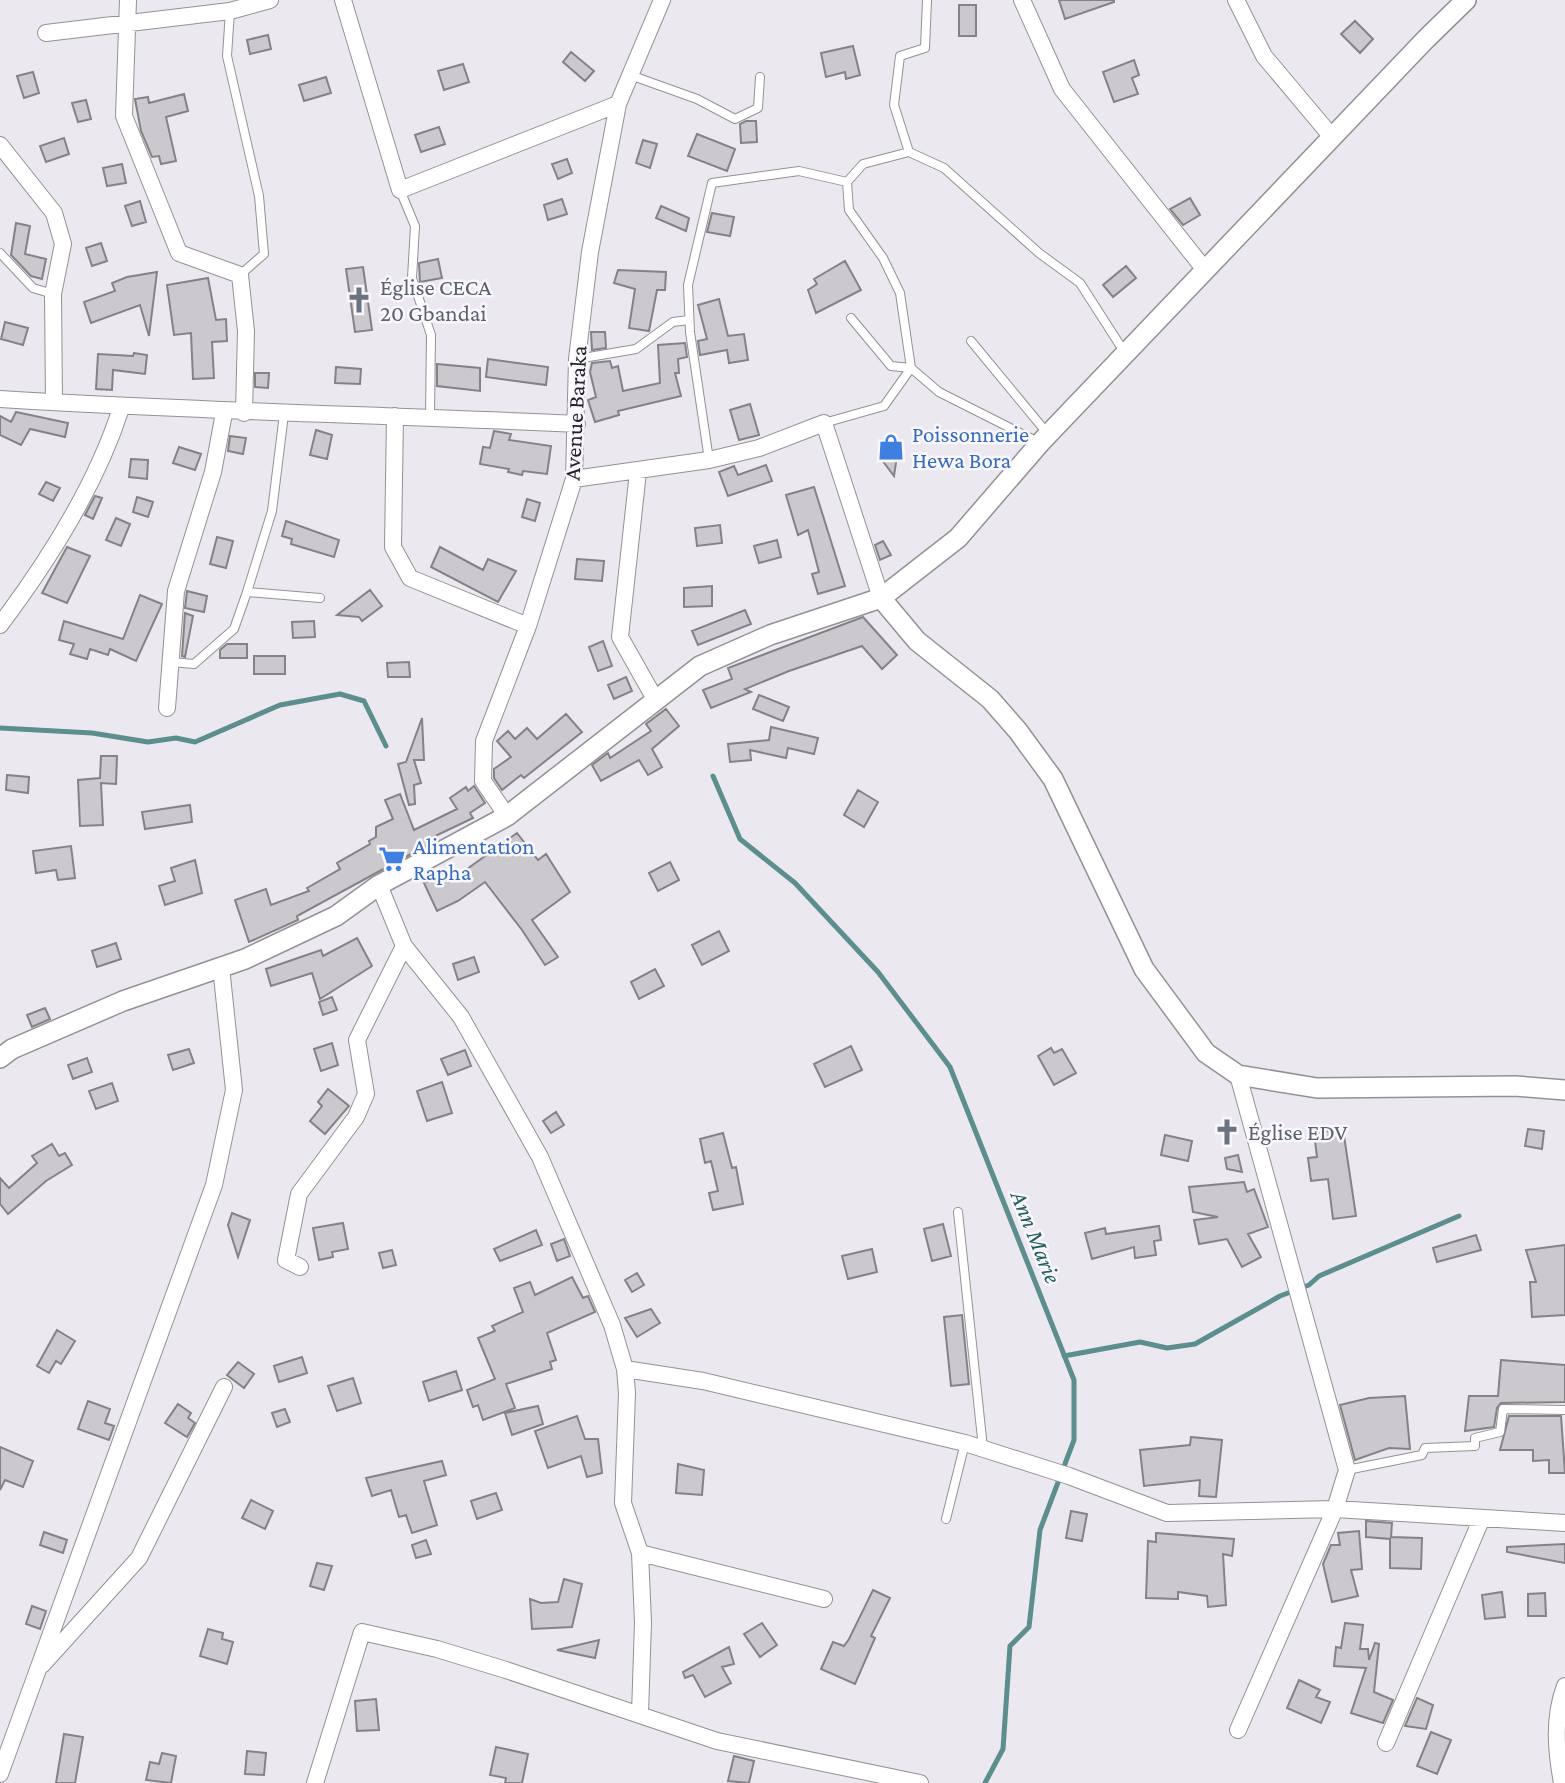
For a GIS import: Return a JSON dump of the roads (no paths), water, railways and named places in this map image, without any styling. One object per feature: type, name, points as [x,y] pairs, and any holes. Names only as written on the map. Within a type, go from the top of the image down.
[{"type":"street","points":[[116,0],[125,22]]},
{"type":"street","points":[[128,0],[125,22],[124,116],[179,254],[240,275],[246,331],[244,413]]},
{"type":"street","points":[[46,33],[230,11],[270,0]]},
{"type":"street","points":[[344,0],[400,190],[618,104]]},
{"type":"street","name":"Avenue Baraka","points":[[507,816],[483,781],[484,741],[528,626],[574,480],[578,424],[577,359],[590,252],[618,104],[662,0]]},
{"type":"street","points":[[1022,0],[1062,89],[1205,270]]},
{"type":"street","points":[[1236,0],[1264,55],[1332,137]]},
{"type":"street","points":[[0,1058],[12,1049],[123,1001],[221,967],[336,916],[379,885],[507,816],[700,666],[770,635],[881,598],[958,538],[1044,439],[1466,0]]},
{"type":"street","points":[[0,145],[54,213],[63,244],[53,294],[54,402]]},
{"type":"street","points":[[0,399],[121,408],[578,424]]},
{"type":"street","points":[[0,625],[32,583],[107,451],[121,408]]},
{"type":"street","points":[[167,708],[176,591],[213,472],[224,412]]},
{"type":"street","points":[[395,416],[393,547],[410,578],[528,626]]},
{"type":"street","points":[[574,480],[709,460],[759,448],[824,423],[881,598],[917,641],[990,699],[1018,731],[1053,779],[1144,970],[1206,1053],[1238,1075],[1317,1088],[1515,1086],[1565,1090]]},
{"type":"street","points":[[638,472],[620,637],[655,699]]},
{"type":"street","points":[[379,885],[404,946],[461,1017],[540,1157],[612,1325],[625,1369],[623,1503],[640,1553],[643,1622],[639,1714]]},
{"type":"street","points":[[300,1267],[286,1260],[299,1194],[356,1117],[366,1094],[357,1040],[404,946]]},
{"type":"street","points":[[0,1774],[214,1185],[234,1090],[221,967]]},
{"type":"street","points":[[1238,1075],[1347,1470],[1335,1509],[1238,1730]]},
{"type":"street","points":[[625,1369],[703,1381],[965,1443],[983,1451],[1069,1476],[1167,1513],[1335,1509],[1481,1520],[1565,1523]]},
{"type":"street","points":[[36,1672],[139,1559],[224,1387]]},
{"type":"street","points":[[1386,1743],[1481,1520]]},
{"type":"street","points":[[640,1553],[824,1599]]},
{"type":"street","points":[[315,1783],[362,1632],[437,1649],[717,1741],[920,1783]]},
{"type":"street","points":[[1562,1783],[1562,1763],[1556,1737],[1560,1701],[1565,1686]]},
{"type":"lane","points":[[909,152],[894,105],[900,56],[925,48],[927,0]]},
{"type":"lane","points":[[230,11],[227,56],[259,196],[264,254],[240,275]]},
{"type":"lane","points":[[630,75],[697,99],[735,119],[758,108],[760,77]]},
{"type":"lane","points":[[824,423],[884,406],[911,368],[900,293],[883,258],[849,210],[847,182],[863,164],[909,152],[944,168],[1039,253],[1080,283],[1125,354]]},
{"type":"lane","points":[[709,460],[689,320],[688,285],[712,183],[799,171],[847,182]]},
{"type":"lane","points":[[400,190],[415,226],[412,278],[431,335],[430,417]]},
{"type":"lane","points":[[0,253],[33,288],[53,294]]},
{"type":"lane","points":[[851,318],[891,366],[911,368],[939,392],[1044,439]]},
{"type":"lane","points":[[577,359],[636,349],[673,322],[689,320]]},
{"type":"lane","points":[[971,341],[1044,439]]},
{"type":"lane","points":[[170,662],[194,664],[234,629],[272,511],[284,414]]},
{"type":"lane","points":[[247,592],[320,598]]},
{"type":"lane","points":[[958,1212],[983,1451]]},
{"type":"lane","points":[[1347,1470],[1422,1455],[1425,1448],[1475,1446],[1475,1438],[1500,1432],[1503,1409],[1565,1410]]},
{"type":"lane","points":[[946,1519],[965,1443]]},
{"type":"waterway","points":[[0,728],[92,733],[148,742],[176,738],[195,742],[280,705],[340,694],[364,701],[386,746]]},
{"type":"waterway","name":"Ann Marie","points":[[713,776],[740,839],[795,883],[878,972],[950,1067],[1074,1380],[1074,1440],[1040,1530],[1029,1627],[1010,1646],[1003,1749],[985,1783]]},
{"type":"waterway","points":[[1064,1356],[1140,1342],[1167,1348],[1195,1344],[1280,1296],[1309,1285],[1319,1276],[1459,1216]]},
{"type":"place","name":"Église CECA 20 Gbandai","points":[[359,300]]},
{"type":"place","name":"Poissonnerie Hewa Bora","points":[[891,447]]},
{"type":"place","name":"Alimentation Rapha","points":[[392,859]]},
{"type":"place","name":"Église EDV","points":[[1227,1132]]}]
